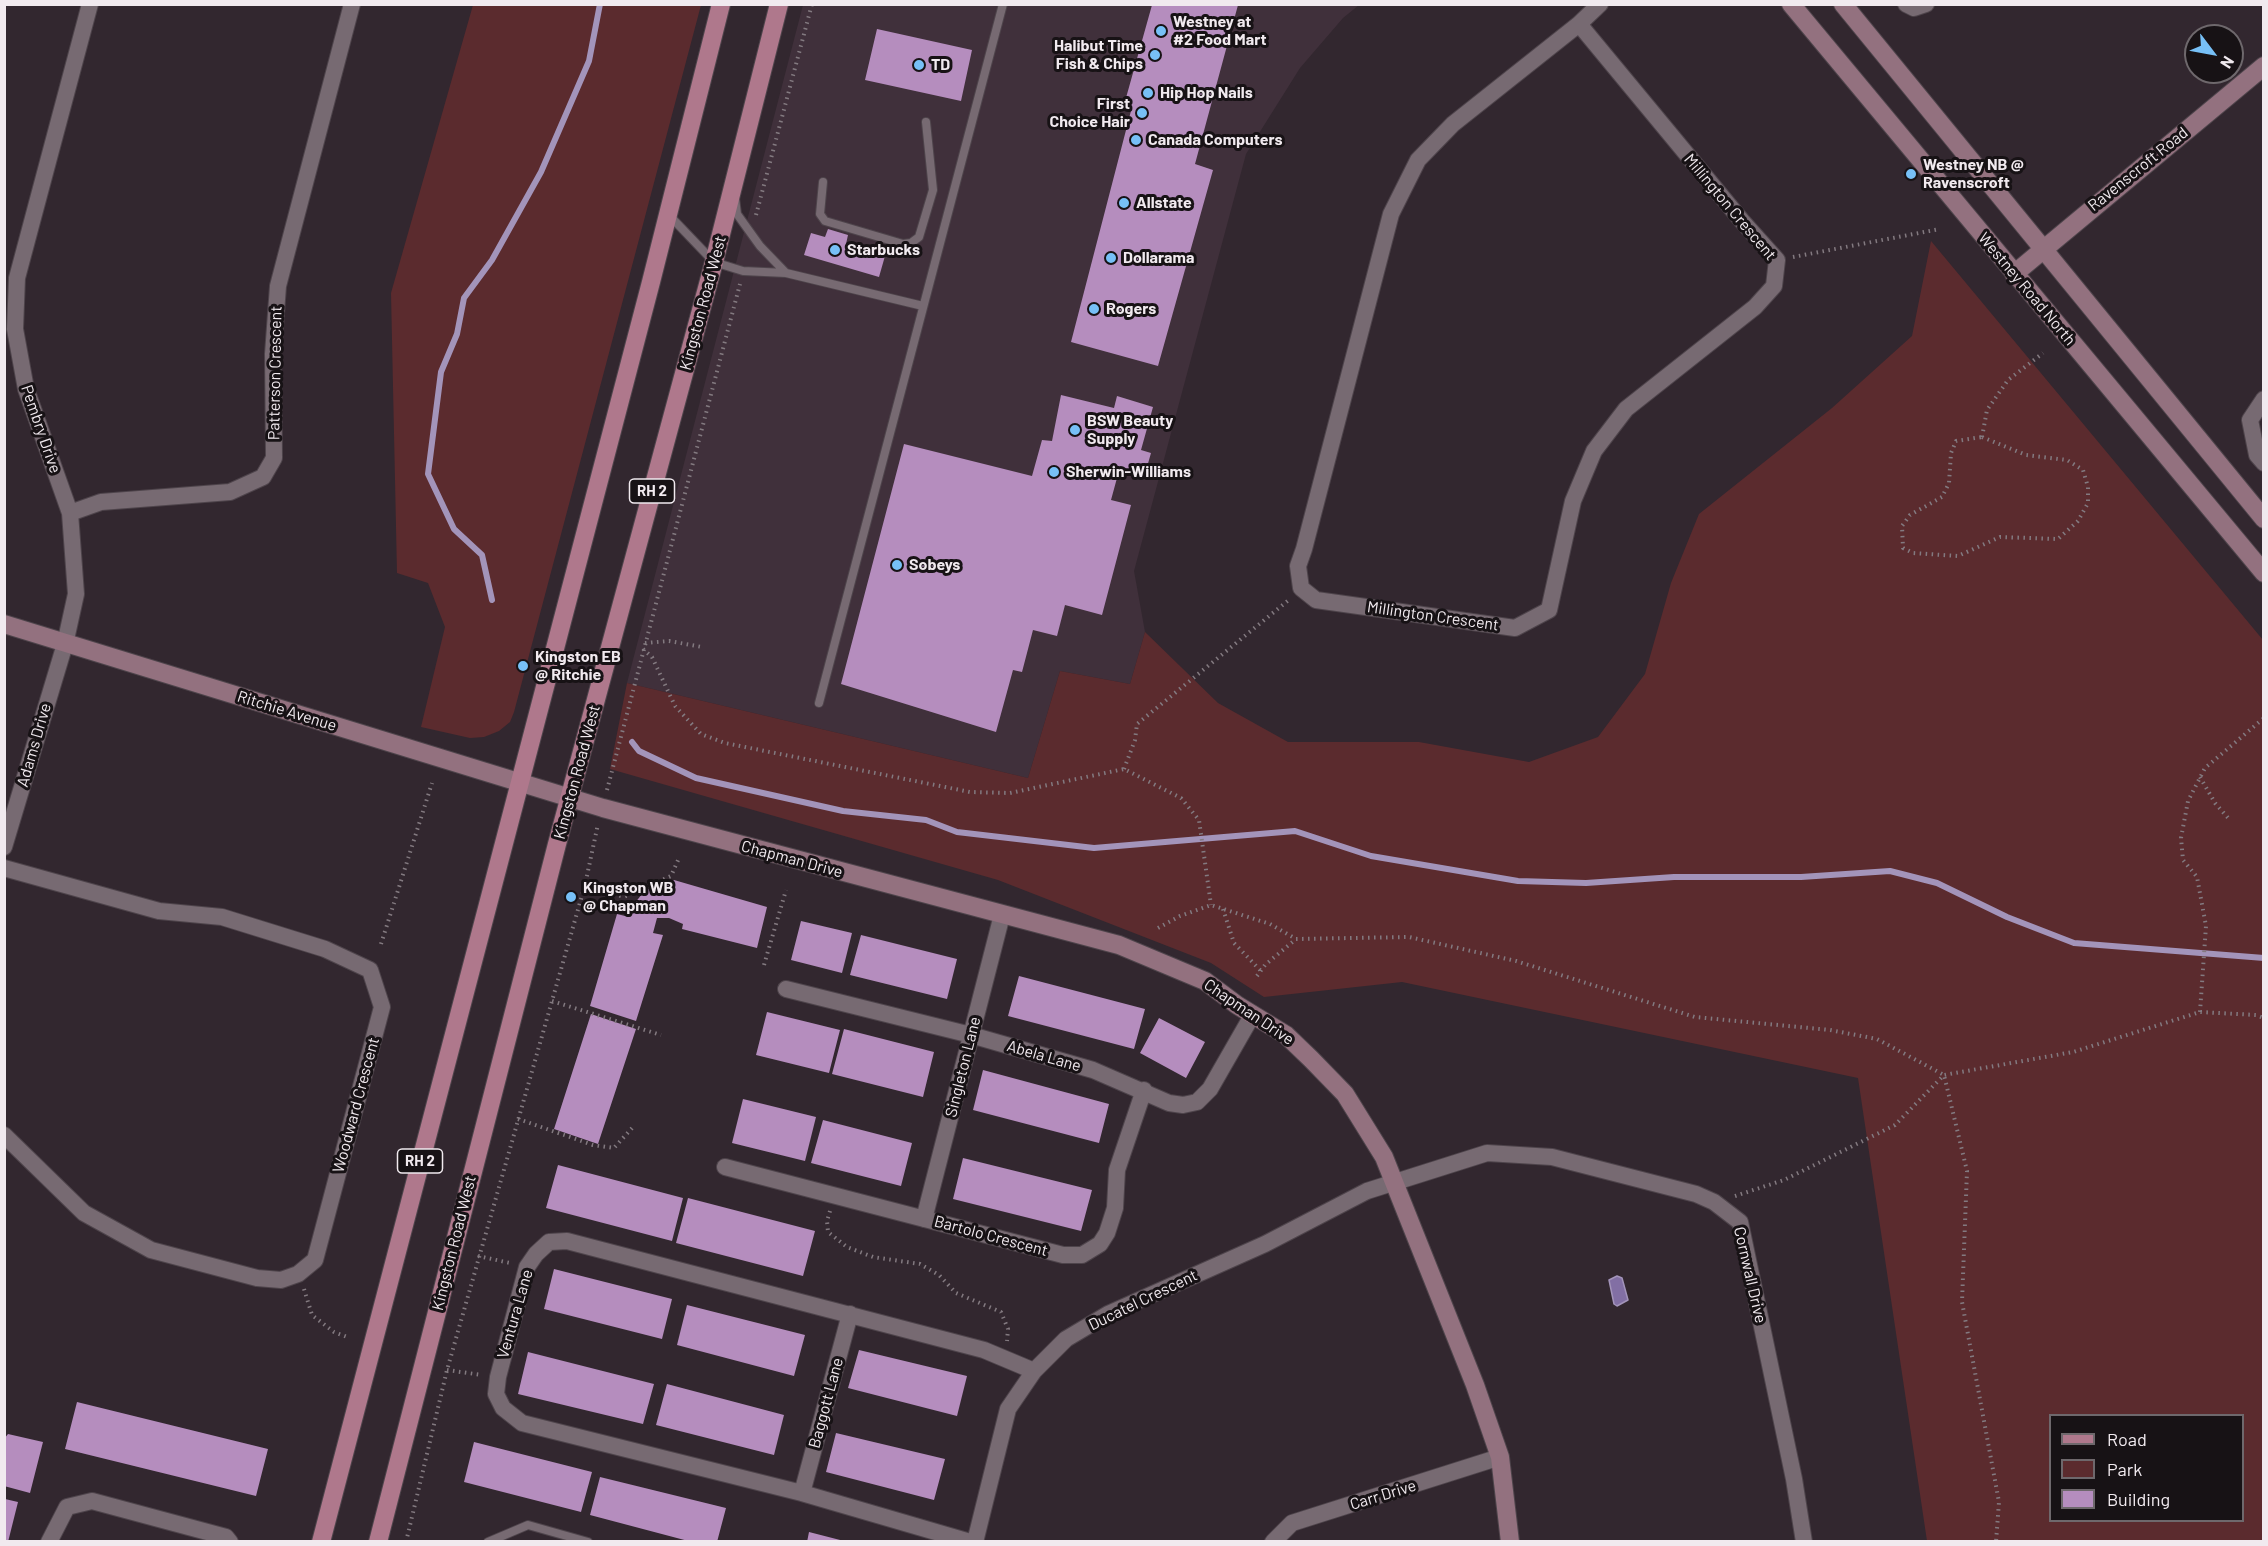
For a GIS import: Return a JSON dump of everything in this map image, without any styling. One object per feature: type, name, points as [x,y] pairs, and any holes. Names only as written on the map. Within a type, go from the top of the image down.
[{"type":"main road","name":"RH 2","points":[[321,1542],[721,4]]},
{"type":"main road","name":"Kingston Road West","points":[[378,1542],[570,798],[714,262],[779,4]]},
{"type":"street","name":"Pembry Drive","points":[[65,644],[76,594],[70,513],[26,389],[10,329],[17,278],[90,4]]},
{"type":"street","name":"Patterson Crescent","points":[[70,513],[101,502],[230,492],[263,477],[274,458],[273,354],[278,286],[352,4]]},
{"type":"street","points":[[1301,588],[1298,566],[1305,549],[1391,214],[1418,160],[1453,124],[1579,24],[1600,4]]},
{"type":"street","name":"Westney Road North","points":[[1791,4],[2264,573]]},
{"type":"street","points":[[1843,4],[2264,519]]},
{"type":"street","points":[[1906,4],[1914,8],[1926,4]]},
{"type":"street","name":"Millington Crescent","points":[[1301,588],[1316,600],[1515,628],[1549,610],[1573,501],[1594,451],[1626,409],[1755,307],[1774,286],[1777,260],[1579,24]]},
{"type":"street","name":"Ravenscroft Road","points":[[2014,274],[2042,248],[2264,66]]},
{"type":"street","points":[[2264,399],[2250,420],[2257,455],[2264,463]]},
{"type":"street","name":"Ritchie Avenue","points":[[4,624],[570,798]]},
{"type":"street","name":"Adams Drive","points":[[4,847],[65,644]]},
{"type":"street","name":"Chapman Drive","points":[[570,798],[1119,945],[1205,981],[1286,1035],[1345,1094],[1384,1157],[1475,1385],[1500,1457],[1510,1542]]},
{"type":"street","name":"Woodward Crescent","points":[[4,868],[159,911],[222,917],[325,950],[370,969],[382,1007],[315,1260],[298,1274]]},
{"type":"street","name":"Singleton Lane","points":[[924,1219],[1002,915]]},
{"type":"street","name":"Abela Lane","points":[[786,989],[971,1035],[1093,1070],[1144,1090],[1169,1103],[1183,1105],[1197,1102],[1210,1089],[1253,1014]]},
{"type":"street","name":"Bartolo Crescent","points":[[724,1167],[1063,1255],[1082,1255],[1100,1244],[1107,1233],[1115,1208],[1117,1170],[1144,1090]]},
{"type":"street","points":[[4,1135],[84,1213],[151,1250],[257,1278],[281,1280],[298,1274]]},
{"type":"street","name":"Cornwall Drive","points":[[1395,1183],[1422,1172],[1488,1154],[1552,1157],[1696,1194],[1714,1202],[1740,1222],[1794,1479],[1804,1542]]},
{"type":"street","name":"Ducatel Crescent","points":[[975,1542],[1008,1409],[1034,1371],[1066,1340],[1108,1314],[1265,1244],[1367,1191],[1395,1183]]},
{"type":"street","name":"Ventura Lane","points":[[970,1542],[802,1493],[522,1423],[503,1408],[496,1394],[498,1377],[527,1268],[536,1254],[549,1242],[567,1241],[984,1350],[1034,1371]]},
{"type":"street","name":"Baggott Lane","points":[[802,1493],[850,1314]]},
{"type":"street","name":"Carr Drive","points":[[1273,1542],[1292,1523],[1500,1457]]},
{"type":"street","points":[[49,1542],[67,1507],[92,1501],[226,1537],[230,1542]]},
{"type":"lane","points":[[819,703],[1003,4]]},
{"type":"lane","points":[[824,182],[820,214],[825,221],[903,244],[911,243],[919,237],[933,190],[926,122]]},
{"type":"lane","points":[[734,184],[737,214],[760,246],[786,273]]},
{"type":"lane","points":[[668,213],[714,262],[743,271],[786,273],[923,306]]},
{"type":"lane","points":[[488,1542],[528,1525],[588,1542]]},
{"type":"path","points":[[752,232],[812,4]]},
{"type":"path","points":[[1777,260],[1941,229]]},
{"type":"path","points":[[609,784],[743,271]]},
{"type":"path","points":[[1982,437],[1988,410],[2008,381],[2043,353]]},
{"type":"path","points":[[1982,437],[2026,455],[2067,460],[2083,470],[2088,487],[2088,503],[2078,521],[2058,539],[2000,537],[1959,556],[1913,553],[1903,548],[1902,526],[1910,515],[1942,497],[1949,483],[1951,453],[1956,441],[1982,437]]},
{"type":"path","points":[[1124,769],[1135,740],[1137,724],[1301,588]]},
{"type":"path","points":[[645,643],[669,641],[702,647]]},
{"type":"path","points":[[643,649],[651,657],[675,706],[701,734],[725,743],[970,792],[1010,793],[1124,769],[1181,798],[1199,820],[1210,905]]},
{"type":"path","points":[[2200,1011],[2206,926],[2197,877],[2183,860],[2181,838],[2188,801],[2205,768],[2264,718]]},
{"type":"path","points":[[2200,777],[2215,803],[2229,819]]},
{"type":"path","points":[[381,944],[432,783]]},
{"type":"path","points":[[406,1542],[447,1370],[585,885],[595,837]]},
{"type":"path","points":[[585,885],[624,897],[671,876],[679,858]]},
{"type":"path","points":[[764,965],[786,890]]},
{"type":"path","points":[[1158,928],[1180,916],[1210,905],[1270,924],[1296,939],[1410,937],[1516,961],[1695,1017],[1830,1029],[1877,1039],[1944,1075],[1967,1171],[1962,1302],[1999,1502],[1996,1542]]},
{"type":"path","points":[[1223,909],[1234,943],[1261,971]]},
{"type":"path","points":[[1257,976],[1296,939]]},
{"type":"path","points":[[552,1001],[661,1035]]},
{"type":"path","points":[[1714,1202],[1784,1180],[1895,1125],[1944,1075],[2073,1052],[2200,1011],[2256,1015],[2264,1018]]},
{"type":"path","points":[[518,1119],[593,1145],[614,1148],[633,1127]]},
{"type":"path","points":[[835,1196],[827,1221],[828,1232],[847,1246],[873,1257],[920,1264],[939,1275],[956,1293],[1001,1312],[1008,1329],[1006,1341]]},
{"type":"path","points":[[298,1274],[312,1315],[334,1332],[347,1337]]},
{"type":"path","points":[[447,1370],[498,1377]]},
{"type":"shaded area","points":[[803,5],[1359,5],[1343,18],[1300,68],[1246,154],[1134,571],[1145,632],[1130,684],[1060,671],[1028,778],[627,683]]},
{"type":"shaded area","points":[[1617,1276],[1622,1278],[1628,1300],[1617,1306],[1614,1304],[1609,1280]]},
{"type":"green space","points":[[473,5],[701,5],[514,712],[510,722],[499,731],[484,737],[470,738],[421,727],[445,627],[428,583],[397,573],[391,293]]},
{"type":"green space","points":[[1931,241],[2263,640],[2263,1541],[1927,1541],[1858,1078],[1402,982],[1264,997],[1211,963],[998,880],[610,769],[627,683],[1028,778],[1060,671],[1130,684],[1145,632],[1218,703],[1288,742],[1419,742],[1529,762],[1598,737],[1645,674],[1671,583],[1699,514],[1832,408],[1912,336]]},
{"type":"building","points":[[1152,5],[1238,5],[1195,164],[1213,170],[1158,366],[1071,342],[1132,107],[1124,105]]},
{"type":"building","name":"TD","points":[[877,29],[972,50],[961,101],[865,80]]},
{"type":"building","name":"Starbucks","points":[[828,229],[848,235],[846,244],[885,256],[879,277],[804,255],[811,233],[825,237]]},
{"type":"building","points":[[1061,395],[1114,408],[1117,396],[1153,407],[1141,450],[1151,453],[1145,474],[1120,467],[1111,500],[1131,505],[1102,615],[1065,605],[1057,636],[1033,630],[1022,672],[1013,670],[996,732],[841,684],[904,444],[1032,476],[1042,440],[1052,441]]},
{"type":"building","points":[[674,880],[767,907],[757,948],[682,929],[683,924],[669,918],[657,918],[653,933],[663,935],[636,1021],[590,1006],[617,914],[625,916],[645,890]]},
{"type":"building","points":[[801,921],[852,933],[842,973],[791,960]]},
{"type":"building","points":[[861,935],[957,959],[947,999],[850,975]]},
{"type":"building","points":[[1019,976],[1145,1009],[1134,1049],[1008,1016]]},
{"type":"building","points":[[767,1012],[840,1030],[829,1073],[756,1055]]},
{"type":"building","points":[[591,1014],[636,1029],[598,1144],[554,1129]]},
{"type":"building","points":[[1159,1018],[1205,1042],[1186,1078],[1140,1053]]},
{"type":"building","points":[[844,1029],[934,1052],[923,1097],[832,1074]]},
{"type":"building","points":[[983,1070],[1109,1104],[1099,1143],[973,1110]]},
{"type":"building","points":[[743,1099],[816,1117],[805,1161],[732,1143]]},
{"type":"building","points":[[823,1120],[912,1143],[901,1186],[811,1163]]},
{"type":"building","points":[[963,1158],[1092,1190],[1081,1231],[953,1199]]},
{"type":"building","points":[[558,1165],[683,1198],[672,1241],[546,1208]]},
{"type":"building","points":[[688,1198],[815,1231],[803,1276],[676,1243]]},
{"type":"building","points":[[554,1269],[672,1299],[662,1339],[544,1309]]},
{"type":"building","points":[[687,1305],[805,1335],[794,1376],[677,1345]]},
{"type":"building","points":[[859,1350],[967,1376],[957,1416],[848,1388]]},
{"type":"building","points":[[528,1352],[654,1384],[643,1424],[518,1394]]},
{"type":"building","points":[[667,1384],[784,1415],[774,1455],[656,1425]]},
{"type":"building","points":[[77,1402],[268,1449],[256,1496],[65,1449]]},
{"type":"building","points":[[836,1433],[945,1459],[934,1500],[826,1472]]},
{"type":"building","points":[[8,1434],[43,1442],[30,1493],[4,1486],[4,1439]]},
{"type":"building","points":[[474,1442],[592,1472],[581,1512],[464,1482]]},
{"type":"building","points":[[600,1477],[726,1508],[717,1542],[692,1542],[590,1515]]},
{"type":"building","points":[[5,1499],[18,1502],[8,1542],[5,1542]]},
{"type":"building","points":[[809,1532],[844,1541],[844,1542],[807,1542]]},
{"type":"waterway","points":[[492,600],[482,555],[454,529],[428,474],[441,372],[457,334],[464,298],[492,260],[541,172],[589,61],[600,4]]},
{"type":"waterway","points":[[632,742],[639,751],[696,778],[843,811],[926,820],[957,832],[1094,848],[1295,831],[1371,856],[1518,881],[1586,883],[1674,877],[1801,877],[1890,871],[1937,883],[2007,917],[2074,943],[2264,958]]},
{"type":"place","name":"Westney at #2 Food Mart","points":[[1161,31]]},
{"type":"place","name":"Halibut Time Fish & Chips","points":[[1155,55]]},
{"type":"place","name":"TD","points":[[919,65]]},
{"type":"place","name":"Hip Hop Nails","points":[[1148,93]]},
{"type":"place","name":"First Choice Hair","points":[[1142,113]]},
{"type":"place","name":"Canada Computers","points":[[1136,140]]},
{"type":"place","name":"Westney NB @ Ravenscroft","points":[[1911,174]]},
{"type":"place","name":"Allstate","points":[[1124,203]]},
{"type":"place","name":"Starbucks","points":[[835,250]]},
{"type":"place","name":"Dollarama","points":[[1111,258]]},
{"type":"place","name":"Rogers","points":[[1094,309]]},
{"type":"place","name":"BSW Beauty Supply","points":[[1075,430]]},
{"type":"place","name":"Sherwin-Williams","points":[[1054,472]]},
{"type":"place","name":"Sobeys","points":[[897,565]]},
{"type":"place","name":"Kingston EB @ Ritchie","points":[[523,666]]},
{"type":"place","name":"Kingston WB @ Chapman","points":[[571,897]]}]
